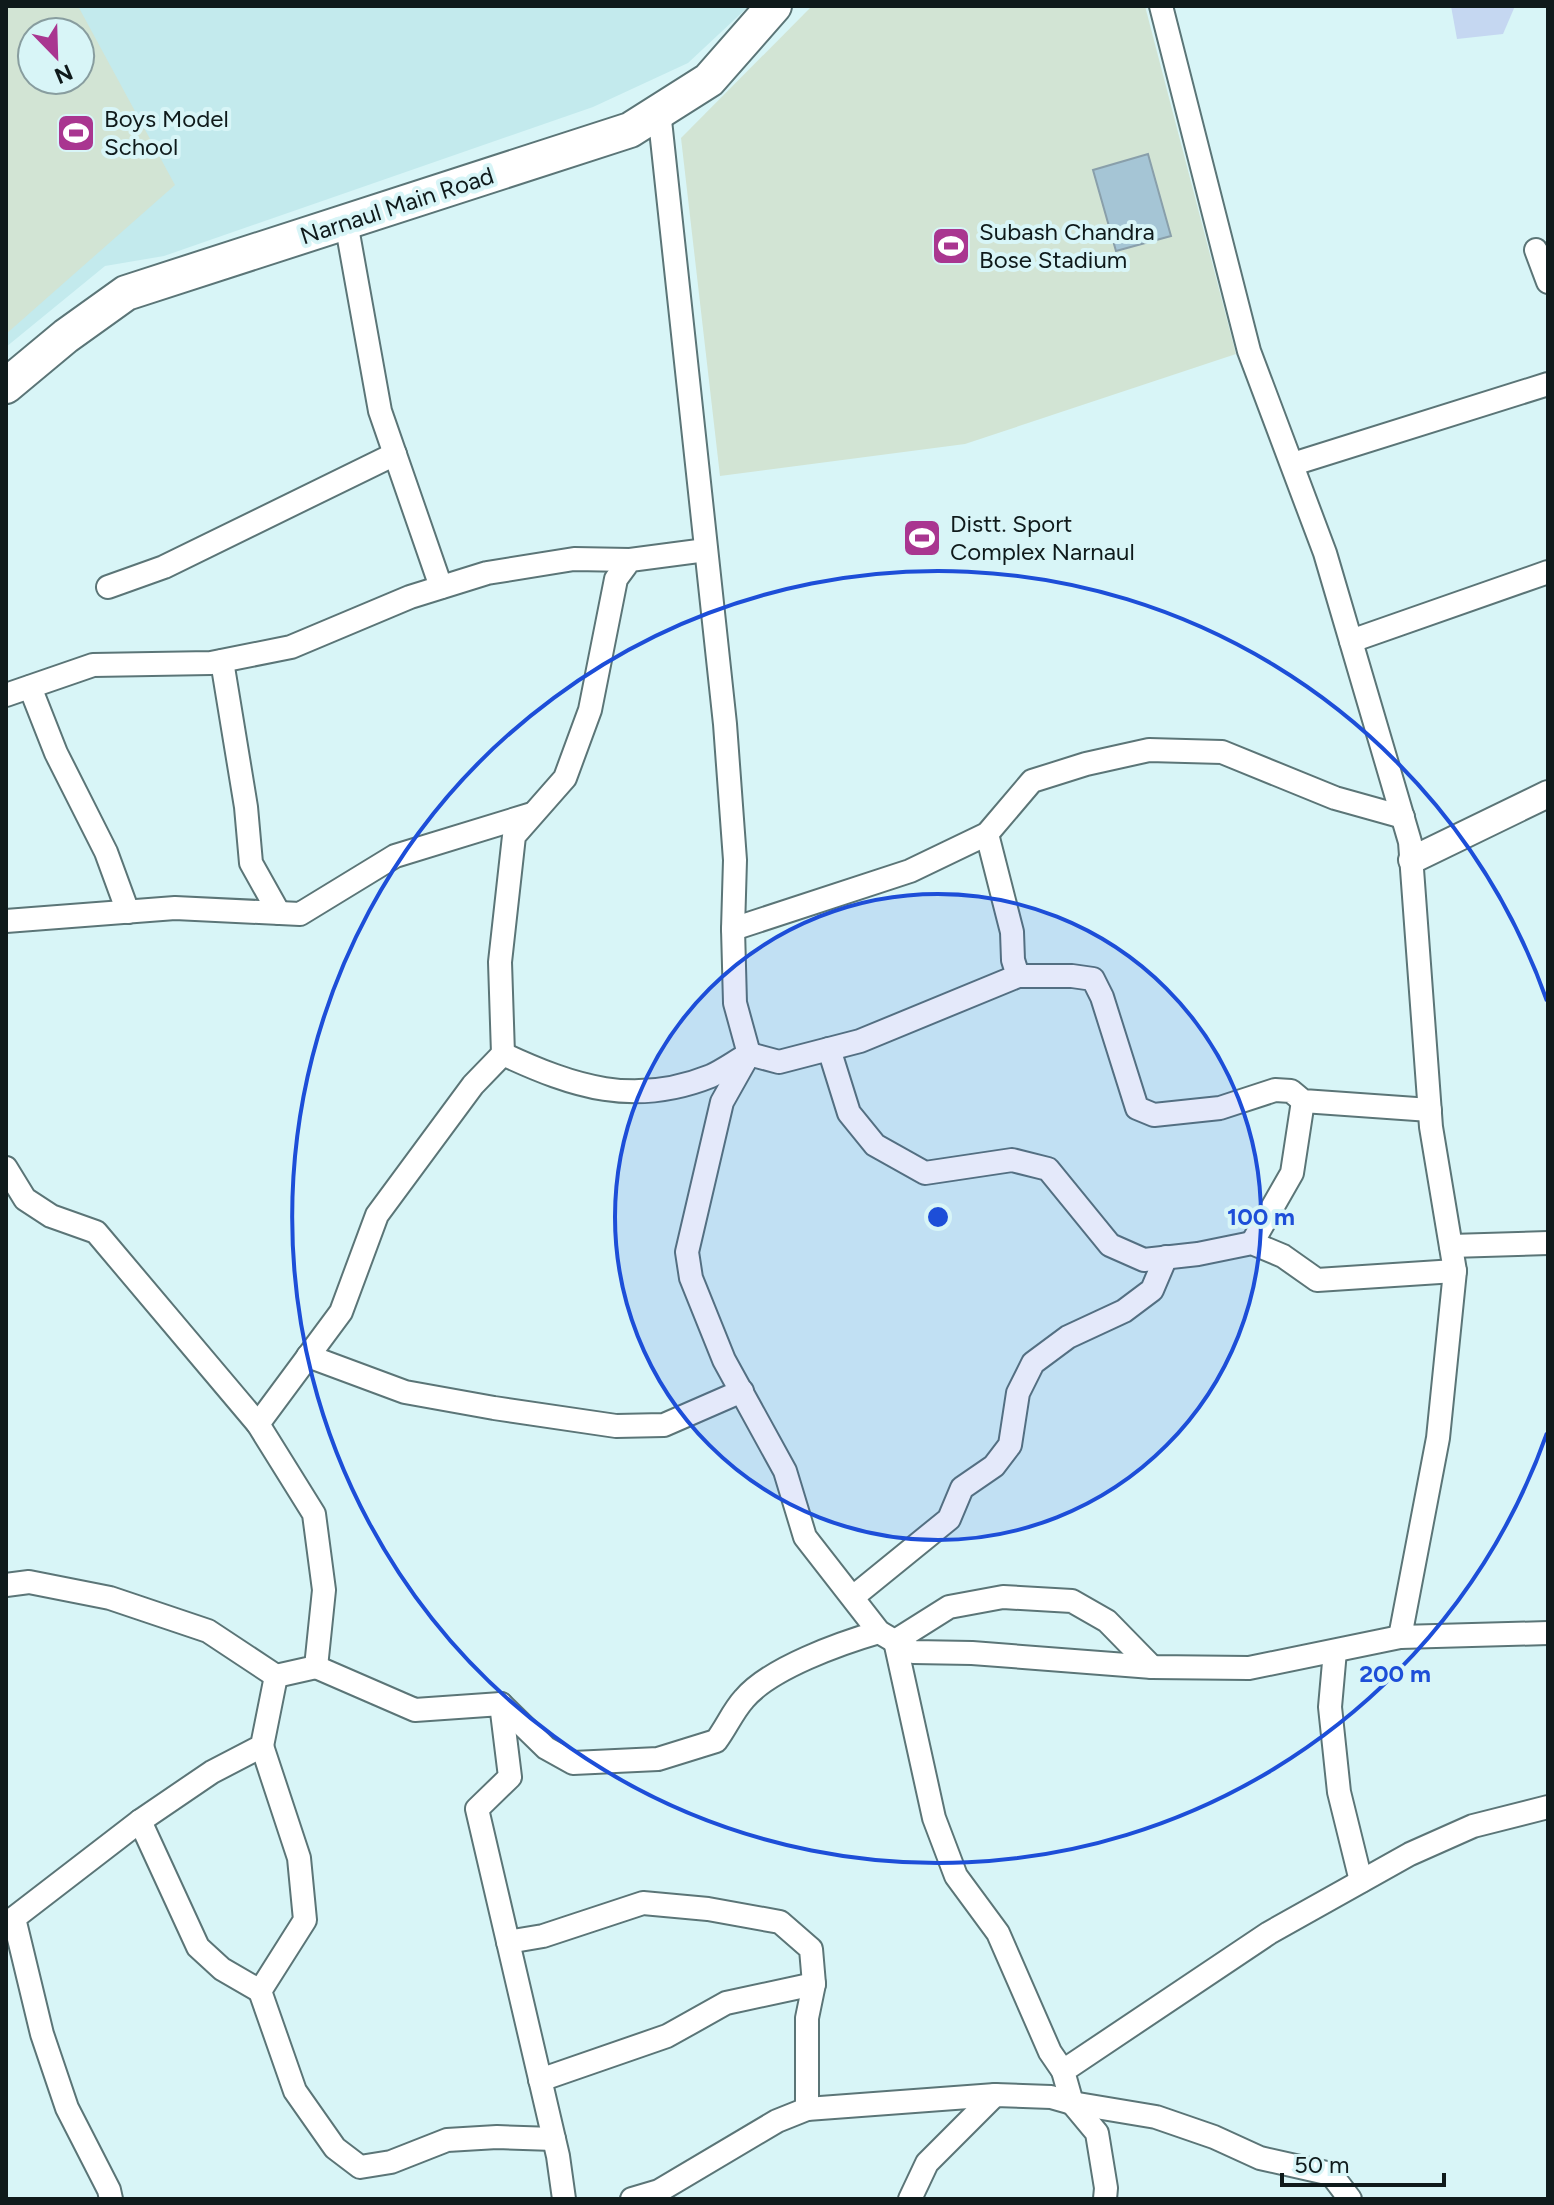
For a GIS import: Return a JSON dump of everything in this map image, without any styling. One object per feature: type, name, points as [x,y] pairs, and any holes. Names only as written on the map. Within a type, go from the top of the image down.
[{"type":"main road","name":"Narnaul Main Road","points":[[6,386],[66,336],[126,293],[630,130],[709,80],[774,6]]},
{"type":"street","points":[[1161,6],[1249,351],[1325,553],[1410,842],[1430,1110],[1455,1271],[1438,1438],[1400,1637]]},
{"type":"street","points":[[659,111],[727,754],[735,860],[735,1003],[749,1054],[722,1102],[687,1252],[691,1278],[724,1360],[785,1471],[805,1537],[887,1636],[913,1652],[972,1653],[1152,1667],[1249,1668],[1400,1637],[1548,1633]]},
{"type":"street","points":[[346,222],[380,411],[441,587]]},
{"type":"street","points":[[1536,250],[1548,282]]},
{"type":"street","points":[[1293,464],[1548,384]]},
{"type":"street","points":[[108,587],[164,567],[395,454]]},
{"type":"street","points":[[6,695],[93,665],[222,661],[291,647],[410,597],[487,573],[574,559],[630,560],[706,550]]},
{"type":"street","points":[[258,1424],[341,1312],[377,1215],[473,1085],[503,1054],[500,962],[514,836],[565,778],[590,710],[616,579],[630,560]]},
{"type":"street","points":[[1351,641],[1548,572]]},
{"type":"street","points":[[222,661],[246,807],[251,863],[279,913]]},
{"type":"street","points":[[30,687],[56,753],[106,852],[128,912]]},
{"type":"street","points":[[733,929],[910,871],[987,834],[1032,781],[1086,764],[1149,750],[1222,752],[1335,798],[1403,817]]},
{"type":"street","points":[[1412,860],[1548,794]]},
{"type":"street","points":[[6,921],[175,908],[300,914],[395,856],[532,814]]},
{"type":"street","points":[[987,834],[1012,932],[1013,960],[1018,976]]},
{"type":"street","points":[[503,1054],[551,1076],[612,1092],[659,1091],[712,1076],[749,1054],[779,1062],[860,1041],[1018,976],[1072,976],[1093,979],[1102,997],[1137,1108],[1154,1115],[1220,1108],[1275,1090],[1291,1091],[1303,1101],[1430,1110]]},
{"type":"street","points":[[829,1049],[849,1113],[875,1145],[925,1173],[1012,1160],[1048,1169],[1110,1245],[1144,1260],[1252,1243],[1283,1256],[1317,1280],[1455,1271]]},
{"type":"street","points":[[1252,1243],[1292,1173],[1303,1101]]},
{"type":"street","points":[[6,1168],[25,1199],[51,1216],[96,1232],[258,1424],[314,1514],[324,1590],[316,1667]]},
{"type":"street","points":[[1451,1246],[1548,1243]]},
{"type":"street","points":[[853,1597],[949,1519],[962,1488],[994,1466],[1010,1445],[1018,1393],[1033,1363],[1068,1337],[1124,1311],[1152,1290],[1166,1257]]},
{"type":"street","points":[[308,1356],[405,1392],[616,1426],[664,1425],[742,1391]]},
{"type":"street","points":[[6,1585],[29,1582],[110,1598],[208,1631],[276,1676],[316,1667],[415,1710],[501,1704],[546,1748],[573,1763],[658,1759],[716,1741],[744,1698],[775,1676],[829,1647],[887,1636],[949,1607],[1003,1597],[1072,1601],[1107,1621],[1152,1667]]},
{"type":"street","points":[[887,1636],[934,1818],[956,1876],[998,1933],[1050,2052],[1063,2071],[1072,2103],[1097,2133],[1105,2199]]},
{"type":"street","points":[[1335,1651],[1330,1707],[1339,1792],[1361,1881]]},
{"type":"street","points":[[260,1991],[305,1920],[299,1858],[262,1746],[276,1676]]},
{"type":"street","points":[[501,1704],[510,1777],[477,1809],[554,2139],[564,2199]]},
{"type":"street","points":[[111,2199],[67,2108],[42,2034],[10,1917],[212,1772],[262,1746]]},
{"type":"street","points":[[1063,2071],[1269,1933],[1410,1854],[1473,1826],[1548,1807]]},
{"type":"street","points":[[140,1821],[198,1947],[222,1969],[260,1991],[295,2091],[335,2148],[360,2167],[391,2162],[447,2140],[497,2137],[554,2139]]},
{"type":"street","points":[[508,1942],[543,1936],[643,1903],[708,1909],[780,1922],[811,1949],[814,1984],[807,2018],[807,2109]]},
{"type":"street","points":[[540,2080],[667,2036],[726,2003],[814,1984]]},
{"type":"street","points":[[910,2199],[927,2163],[995,2095]]},
{"type":"street","points":[[632,2199],[659,2191],[777,2121],[807,2109],[995,2095],[1051,2097],[1156,2117],[1214,2137],[1260,2158],[1331,2174],[1350,2199]]},
{"type":"shaded area","points":[[6,6],[749,6],[688,63],[593,107],[164,256],[105,266],[6,347]]},
{"type":"shaded area","points":[[1451,6],[1515,6],[1503,34],[1457,39]]},
{"type":"green space","name":"Boys Model School","points":[[6,6],[78,6],[83,16],[16,16],[16,96],[96,96],[96,39],[175,185],[6,334]]},
{"type":"green space","name":"Subash Chandra Bose Stadium","points":[[812,6],[1145,6],[1236,354],[965,444],[720,476],[681,138]]},
{"type":"building","points":[[1148,154],[1171,236],[1116,251],[1093,170]]},
{"type":"place","name":"Boys Model School","points":[[76,133]]},
{"type":"place","name":"Subash Chandra Bose Stadium","points":[[951,246]]},
{"type":"place","name":"Distt. Sport Complex Narnaul","points":[[922,538]]}]
